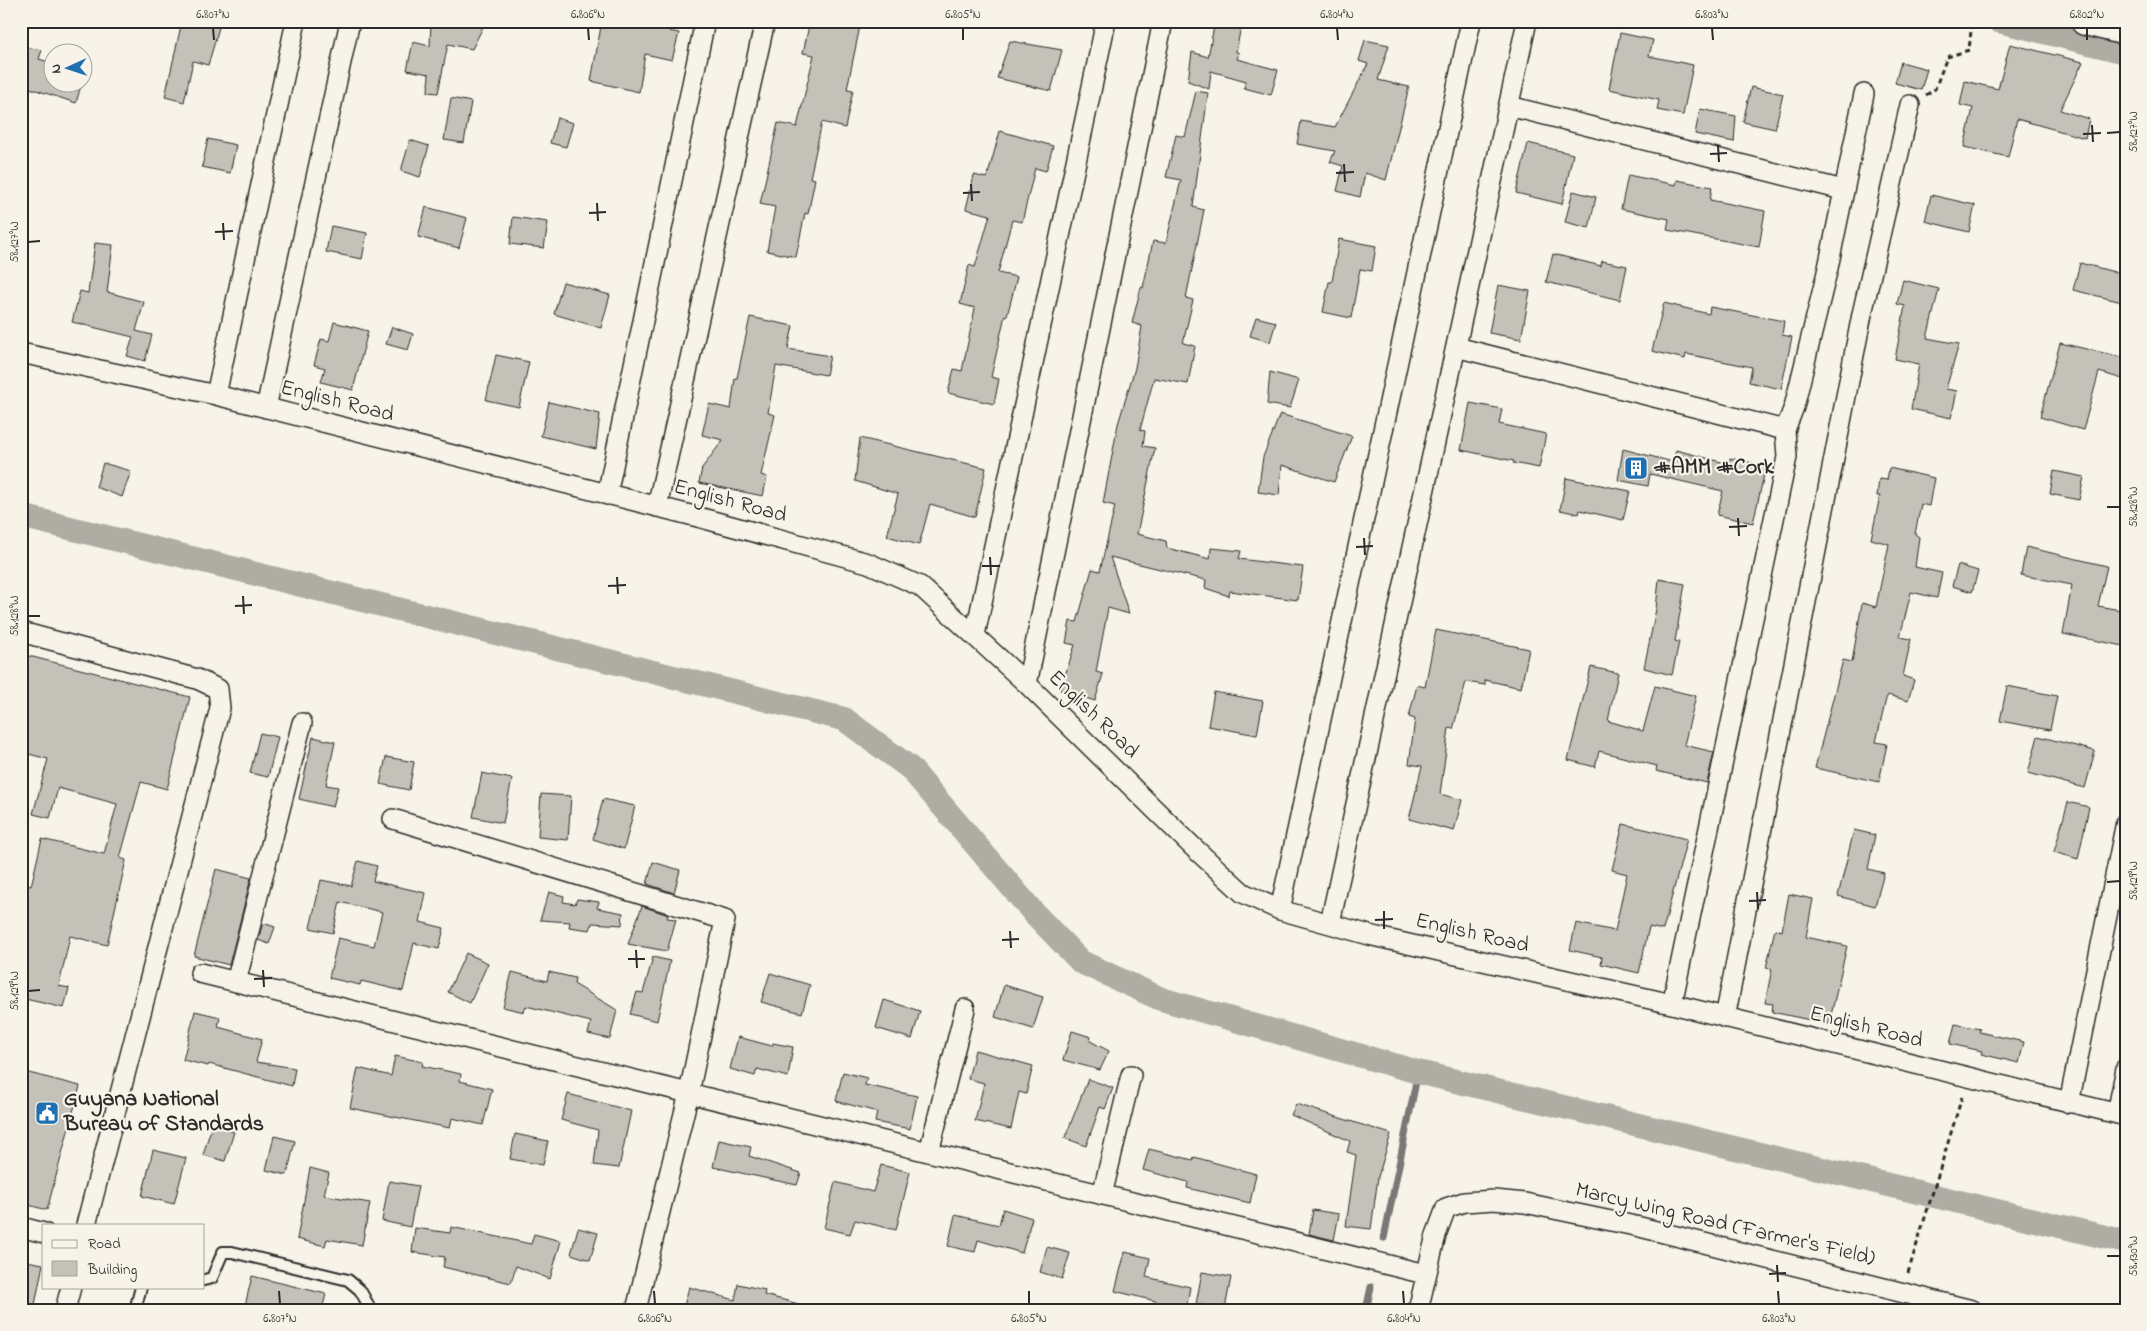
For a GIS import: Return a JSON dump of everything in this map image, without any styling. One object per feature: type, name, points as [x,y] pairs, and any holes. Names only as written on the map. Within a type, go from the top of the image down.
[{"type":"street","points":[[216,395],[296,21]]},
{"type":"street","points":[[266,408],[350,21]]},
{"type":"street","points":[[607,495],[706,21]]},
{"type":"street","points":[[657,507],[766,21]]},
{"type":"street","points":[[974,635],[1106,21]]},
{"type":"street","points":[[1027,684],[1163,21]]},
{"type":"street","points":[[1280,910],[1471,21]]},
{"type":"street","points":[[1330,923],[1527,21]]},
{"type":"street","points":[[2085,21],[2126,31]]},
{"type":"street","points":[[1672,1004],[1786,457],[1785,430],[1794,407],[1828,268],[1864,94]]},
{"type":"street","points":[[1725,1018],[1860,324],[1910,105]]},
{"type":"street","points":[[1509,106],[1843,190]]},
{"type":"street","points":[[1456,347],[1785,430]]},
{"type":"street","name":"English Road","points":[[21,353],[216,395],[657,507],[868,563],[920,586],[1027,684],[1192,846],[1243,893],[1280,910],[1373,936],[1672,1004],[2121,1115]]},
{"type":"street","points":[[21,632],[197,679],[218,689],[220,708],[86,1224]]},
{"type":"street","points":[[236,982],[302,723]]},
{"type":"street","points":[[393,819],[725,920],[689,1093],[636,1310]]},
{"type":"street","points":[[2069,1103],[2126,822]]},
{"type":"street","points":[[200,973],[1426,1274],[1418,1310]]},
{"type":"street","points":[[929,1152],[964,1008]]},
{"type":"street","points":[[2121,1115],[2126,1068]]},
{"type":"street","points":[[1102,1194],[1131,1075]]},
{"type":"street","name":"Marcy Wing Road (Farmer's Field)","points":[[1426,1274],[1446,1208],[1464,1202],[1494,1200],[1525,1203],[1592,1217],[1972,1310]]},
{"type":"street","points":[[21,1227],[42,1232]]},
{"type":"street","points":[[65,1310],[71,1288]]},
{"type":"lane","points":[[205,1280],[212,1278],[224,1252],[232,1252],[348,1280],[360,1290],[371,1310]]},
{"type":"lane","points":[[135,1310],[141,1288]]},
{"type":"path","points":[[1910,105],[1935,89],[1947,57],[1969,50],[1972,21]]},
{"type":"path","points":[[1902,1292],[1923,1229],[1962,1096]]},
{"type":"building","points":[[182,21],[221,21],[208,65],[193,61],[184,102],[165,97]]},
{"type":"building","points":[[431,21],[486,21],[472,49],[448,44],[438,93],[428,92],[429,74],[407,70],[413,42],[430,46]]},
{"type":"building","points":[[602,21],[660,21],[671,24],[669,31],[679,33],[672,60],[645,54],[639,92],[591,81]]},
{"type":"building","points":[[810,21],[861,21],[847,89],[853,90],[845,128],[822,122],[810,178],[815,179],[808,214],[805,213],[796,257],[767,251],[775,207],[760,204],[778,123],[797,127],[814,55],[803,53]]},
{"type":"building","points":[[1215,21],[1242,21],[1236,52],[1239,53],[1237,59],[1278,70],[1271,95],[1244,88],[1246,81],[1211,71],[1209,89],[1188,81],[1192,52],[1208,57]]},
{"type":"building","points":[[1620,33],[1653,40],[1649,56],[1693,65],[1683,115],[1657,110],[1659,100],[1609,89]]},
{"type":"building","points":[[1365,40],[1389,45],[1378,80],[1409,87],[1386,180],[1365,173],[1360,197],[1337,191],[1343,166],[1330,162],[1335,151],[1297,144],[1301,121],[1335,127],[1368,64],[1359,61]]},
{"type":"building","points":[[1010,41],[1062,50],[1051,91],[997,78]]},
{"type":"building","points":[[2010,44],[2083,62],[2060,110],[2089,119],[2085,138],[2017,119],[2008,157],[1964,147],[1973,108],[1960,105],[1965,81],[1998,89]]},
{"type":"building","points":[[21,46],[42,50],[39,59],[42,60],[42,92],[30,88],[26,103],[21,103]]},
{"type":"building","points":[[1901,62],[1927,69],[1921,90],[1895,83]]},
{"type":"building","points":[[1751,87],[1783,94],[1775,129],[1743,122]]},
{"type":"building","points":[[1196,91],[1208,93],[1193,207],[1204,210],[1186,298],[1193,300],[1183,343],[1195,346],[1188,384],[1154,378],[1140,430],[1145,431],[1143,446],[1155,448],[1137,534],[1166,541],[1167,548],[1210,559],[1211,548],[1241,551],[1239,559],[1303,567],[1298,600],[1230,591],[1229,596],[1205,588],[1206,580],[1110,557],[1129,614],[1108,608],[1096,672],[1103,674],[1095,701],[1060,690],[1075,645],[1066,643],[1070,621],[1077,622],[1092,569],[1100,571],[1115,506],[1103,503],[1118,424],[1135,368],[1142,326],[1132,323],[1141,287],[1143,288],[1153,241],[1166,243],[1181,180],[1166,177],[1176,135],[1185,137]]},
{"type":"building","points":[[42,92],[79,92],[76,103]]},
{"type":"building","points":[[451,98],[471,102],[464,143],[444,140]]},
{"type":"building","points":[[1700,109],[1736,116],[1734,142],[1695,134]]},
{"type":"building","points":[[557,118],[573,123],[566,147],[550,143]]},
{"type":"building","points":[[1000,131],[1053,146],[1046,171],[1035,168],[1022,222],[1012,220],[998,273],[1017,277],[1007,316],[1005,315],[991,377],[999,379],[994,404],[948,393],[954,369],[962,371],[975,308],[960,304],[969,265],[975,267],[990,215],[966,209],[974,175],[987,178]]},
{"type":"building","points":[[208,139],[236,145],[230,173],[202,167]]},
{"type":"building","points":[[410,140],[429,146],[420,177],[401,171]]},
{"type":"building","points":[[1528,143],[1573,154],[1562,204],[1516,193]]},
{"type":"building","points":[[1628,175],[1676,185],[1677,180],[1712,187],[1710,200],[1765,211],[1759,247],[1667,230],[1669,219],[1621,209]]},
{"type":"building","points":[[1573,191],[1596,197],[1589,228],[1565,222]]},
{"type":"building","points":[[1931,195],[1975,205],[1969,232],[1925,221]]},
{"type":"building","points":[[426,207],[467,218],[459,248],[418,237]]},
{"type":"building","points":[[513,217],[548,222],[544,248],[510,244]]},
{"type":"building","points":[[331,226],[367,233],[362,259],[326,252]]},
{"type":"building","points":[[1339,239],[1376,246],[1372,271],[1360,269],[1351,318],[1323,312],[1329,282],[1332,282]]},
{"type":"building","points":[[95,243],[113,245],[107,292],[144,302],[136,331],[152,335],[145,361],[127,356],[133,337],[72,322],[80,291],[88,293]]},
{"type":"building","points":[[1553,254],[1601,266],[1602,261],[1627,266],[1620,300],[1546,282]]},
{"type":"building","points":[[2080,263],[2126,275],[2126,303],[2073,290]]},
{"type":"building","points":[[1903,280],[1939,289],[1927,338],[1959,344],[1946,389],[1957,391],[1951,418],[1911,409],[1919,364],[1895,359],[1905,306],[1897,304]]},
{"type":"building","points":[[563,282],[610,295],[601,328],[554,314]]},
{"type":"building","points":[[1498,285],[1530,291],[1521,339],[1489,333]]},
{"type":"building","points":[[1664,303],[1709,314],[1710,307],[1784,321],[1782,335],[1792,337],[1781,389],[1749,382],[1752,367],[1686,354],[1685,359],[1652,351]]},
{"type":"building","points":[[750,317],[793,326],[788,349],[830,356],[826,375],[776,366],[768,413],[775,415],[761,475],[767,477],[763,496],[699,483],[702,468],[723,440],[702,435],[709,404],[731,409],[735,378],[737,378]]},
{"type":"building","points":[[1256,317],[1276,322],[1270,342],[1250,336]]},
{"type":"building","points":[[334,322],[368,331],[353,390],[321,382],[325,368],[314,365],[321,339],[329,341]]},
{"type":"building","points":[[392,327],[413,334],[408,350],[386,344]]},
{"type":"building","points":[[2060,343],[2126,358],[2126,380],[2099,372],[2083,430],[2040,417]]},
{"type":"building","points":[[496,355],[529,362],[519,407],[486,400]]},
{"type":"building","points":[[1270,372],[1299,380],[1290,408],[1267,404]]},
{"type":"building","points":[[549,402],[600,414],[596,449],[541,436]]},
{"type":"building","points":[[1470,403],[1502,409],[1499,424],[1546,434],[1539,468],[1461,450]]},
{"type":"building","points":[[1280,414],[1352,436],[1334,482],[1282,465],[1279,495],[1258,492],[1263,457]]},
{"type":"building","points":[[860,438],[986,468],[975,517],[930,504],[919,545],[887,536],[898,494],[855,481]]},
{"type":"building","points":[[1623,449],[1673,462],[1676,450],[1729,464],[1730,458],[1766,466],[1753,523],[1717,515],[1723,491],[1650,474],[1648,486],[1618,480]]},
{"type":"building","points":[[103,463],[131,471],[122,497],[96,487]]},
{"type":"building","points":[[1889,468],[1934,478],[1929,506],[1921,504],[1915,534],[1919,537],[1915,567],[1942,573],[1937,598],[1911,592],[1900,637],[1911,639],[1903,676],[1914,680],[1908,701],[1888,695],[1886,699],[1876,742],[1887,744],[1879,782],[1815,768],[1843,660],[1852,662],[1862,603],[1876,607],[1889,544],[1871,539],[1880,496],[1877,496],[1879,479],[1887,480]]},
{"type":"building","points":[[2054,471],[2084,477],[2079,500],[2050,494]]},
{"type":"building","points":[[1566,478],[1630,491],[1623,520],[1580,510],[1579,514],[1560,510]]},
{"type":"building","points":[[2026,547],[2107,566],[2098,606],[2126,611],[2124,646],[2063,634],[2072,585],[2021,575]]},
{"type":"building","points":[[1958,565],[1978,571],[1972,592],[1952,586]]},
{"type":"building","points":[[1659,579],[1685,584],[1675,641],[1679,642],[1672,675],[1644,668],[1656,609]]},
{"type":"building","points":[[1436,630],[1529,649],[1521,688],[1485,680],[1485,685],[1466,682],[1453,729],[1449,728],[1440,794],[1462,800],[1454,831],[1409,819],[1422,766],[1409,764],[1415,719],[1409,717],[1417,685],[1425,687]]},
{"type":"building","points":[[21,654],[190,697],[167,789],[141,782],[120,858],[126,860],[107,945],[70,936],[59,986],[69,988],[64,1008],[21,998],[21,884],[31,886],[42,839],[104,854],[117,804],[58,788],[50,818],[33,814],[48,759],[21,752]]},
{"type":"building","points":[[1591,667],[1618,673],[1608,721],[1643,731],[1655,686],[1696,696],[1684,745],[1714,752],[1707,783],[1656,771],[1657,766],[1599,751],[1595,767],[1568,760]]},
{"type":"building","points":[[2007,686],[2057,696],[2050,730],[2000,721]]},
{"type":"building","points":[[1214,692],[1263,701],[1257,735],[1208,726]]},
{"type":"building","points":[[260,733],[278,737],[268,777],[250,773]]},
{"type":"building","points":[[2038,736],[2095,751],[2085,788],[2028,773]]},
{"type":"building","points":[[313,737],[335,742],[326,785],[338,787],[333,807],[299,799]]},
{"type":"building","points":[[386,757],[414,762],[409,790],[380,784]]},
{"type":"building","points":[[482,773],[512,779],[503,823],[473,817]]},
{"type":"building","points":[[541,794],[571,796],[568,840],[538,837]]},
{"type":"building","points":[[603,799],[635,806],[624,849],[593,839]]},
{"type":"building","points":[[2068,802],[2089,807],[2078,859],[2054,852]]},
{"type":"building","points":[[1623,824],[1687,839],[1663,930],[1649,927],[1639,973],[1601,964],[1602,957],[1570,950],[1576,923],[1615,931],[1627,874],[1612,870]]},
{"type":"building","points":[[1854,830],[1875,835],[1868,869],[1884,873],[1875,906],[1838,896]]},
{"type":"building","points":[[358,861],[377,866],[373,881],[426,893],[420,922],[444,928],[439,949],[414,943],[403,991],[361,981],[360,985],[329,978],[338,938],[374,946],[382,912],[340,902],[333,933],[310,928],[321,880],[351,886]]},
{"type":"building","points":[[653,862],[680,870],[674,893],[647,884]]},
{"type":"building","points":[[216,869],[251,878],[229,965],[194,956]]},
{"type":"building","points":[[549,892],[564,896],[563,902],[575,904],[577,899],[599,902],[597,908],[623,913],[622,925],[592,923],[590,930],[569,927],[570,922],[540,920]]},
{"type":"building","points":[[1789,894],[1813,899],[1806,937],[1847,946],[1829,1024],[1772,1012],[1773,1004],[1765,1003],[1772,969],[1766,968],[1775,929],[1782,931]]},
{"type":"building","points":[[642,906],[668,915],[667,918],[676,919],[667,951],[628,944]]},
{"type":"building","points":[[263,923],[275,927],[269,944],[258,940]]},
{"type":"building","points":[[466,953],[488,963],[470,1003],[448,992]]},
{"type":"building","points":[[653,957],[670,961],[657,1021],[630,1014],[637,992],[643,993]]},
{"type":"building","points":[[512,972],[547,981],[549,972],[575,978],[574,984],[617,1010],[610,1039],[588,1034],[591,1022],[526,1006],[524,1012],[503,1007]]},
{"type":"building","points":[[770,973],[810,985],[802,1013],[761,1002]]},
{"type":"building","points":[[1004,985],[1043,997],[1033,1029],[995,1017]]},
{"type":"building","points":[[884,1000],[920,1011],[912,1039],[876,1028]]},
{"type":"building","points":[[195,1011],[220,1017],[218,1027],[262,1039],[256,1062],[295,1068],[292,1086],[209,1064],[208,1066],[183,1060]]},
{"type":"building","points":[[1955,1024],[1980,1029],[1979,1032],[2024,1042],[2019,1063],[1981,1054],[1982,1051],[1950,1044]]},
{"type":"building","points":[[1072,1031],[1091,1037],[1090,1041],[1109,1051],[1100,1070],[1063,1060]]},
{"type":"building","points":[[738,1037],[772,1046],[773,1043],[793,1047],[788,1077],[757,1069],[755,1076],[730,1069]]},
{"type":"building","points":[[975,1050],[1033,1066],[1026,1094],[1019,1092],[1011,1129],[975,1121],[984,1083],[968,1079]]},
{"type":"building","points":[[395,1056],[423,1062],[422,1066],[461,1074],[460,1081],[492,1089],[483,1125],[452,1118],[450,1128],[350,1108],[358,1068],[391,1076]]},
{"type":"building","name":"Guyana National Bureau of Standards","points":[[21,1071],[80,1086],[47,1210],[21,1203]]},
{"type":"building","points":[[843,1072],[867,1078],[865,1085],[917,1096],[910,1129],[875,1122],[877,1112],[836,1101]]},
{"type":"building","points":[[1088,1079],[1113,1088],[1105,1109],[1100,1107],[1086,1146],[1065,1138]]},
{"type":"building","points":[[568,1094],[631,1111],[619,1168],[594,1165],[598,1130],[561,1120]]},
{"type":"building","points":[[1296,1104],[1391,1134],[1378,1177],[1371,1229],[1346,1226],[1356,1155],[1347,1152],[1350,1141],[1291,1115]]},
{"type":"building","points":[[212,1125],[234,1132],[225,1161],[203,1155]]},
{"type":"building","points":[[515,1134],[548,1141],[543,1165],[510,1159]]},
{"type":"building","points":[[274,1136],[295,1141],[287,1175],[266,1170]]},
{"type":"building","points":[[719,1140],[751,1147],[749,1156],[801,1173],[797,1185],[713,1167]]},
{"type":"building","points":[[1149,1149],[1193,1160],[1194,1157],[1256,1174],[1250,1203],[1187,1188],[1188,1182],[1143,1170]]},
{"type":"building","points":[[153,1150],[186,1158],[174,1204],[142,1196]]},
{"type":"building","points":[[881,1165],[910,1172],[896,1230],[855,1220],[850,1234],[824,1228],[835,1182],[873,1192]]},
{"type":"building","points":[[310,1168],[329,1173],[324,1195],[370,1203],[362,1245],[327,1239],[325,1246],[297,1239]]},
{"type":"building","points":[[389,1181],[418,1186],[410,1227],[382,1221]]},
{"type":"building","points":[[1003,1209],[1032,1218],[1022,1253],[978,1240],[975,1252],[948,1246],[955,1215],[999,1225]]},
{"type":"building","points":[[1313,1210],[1339,1214],[1334,1240],[1309,1234]]},
{"type":"building","points":[[451,1227],[531,1244],[534,1234],[561,1241],[550,1279],[516,1266],[511,1283],[443,1267],[445,1257],[412,1252],[415,1228],[450,1233]]},
{"type":"building","points":[[578,1228],[598,1233],[590,1260],[571,1254]]},
{"type":"building","points":[[1047,1247],[1070,1253],[1062,1279],[1040,1272]]},
{"type":"building","points":[[1125,1252],[1150,1258],[1146,1277],[1190,1287],[1186,1310],[1157,1310],[1159,1302],[1115,1291]]},
{"type":"building","points":[[21,1260],[42,1264],[34,1310],[21,1310]]},
{"type":"building","points":[[1202,1272],[1231,1277],[1225,1309],[1196,1304]]},
{"type":"building","points":[[252,1276],[326,1294],[322,1310],[244,1310]]},
{"type":"building","points":[[738,1284],[765,1290],[764,1295],[799,1304],[798,1310],[683,1310],[689,1287],[735,1300]]},
{"type":"waterway","points":[[1999,21],[2126,52]]},
{"type":"waterway","points":[[21,516],[844,719],[910,768],[1033,912],[1081,962],[1161,999],[1418,1072],[2126,1242]]},
{"type":"waterway","points":[[1384,1238],[1418,1072]]},
{"type":"waterway","points":[[1366,1310],[1371,1287]]},
{"type":"place","name":"#AMM #Cork","points":[[1636,468]]},
{"type":"place","name":"Guyana National Bureau of Standards","points":[[47,1113]]}]
